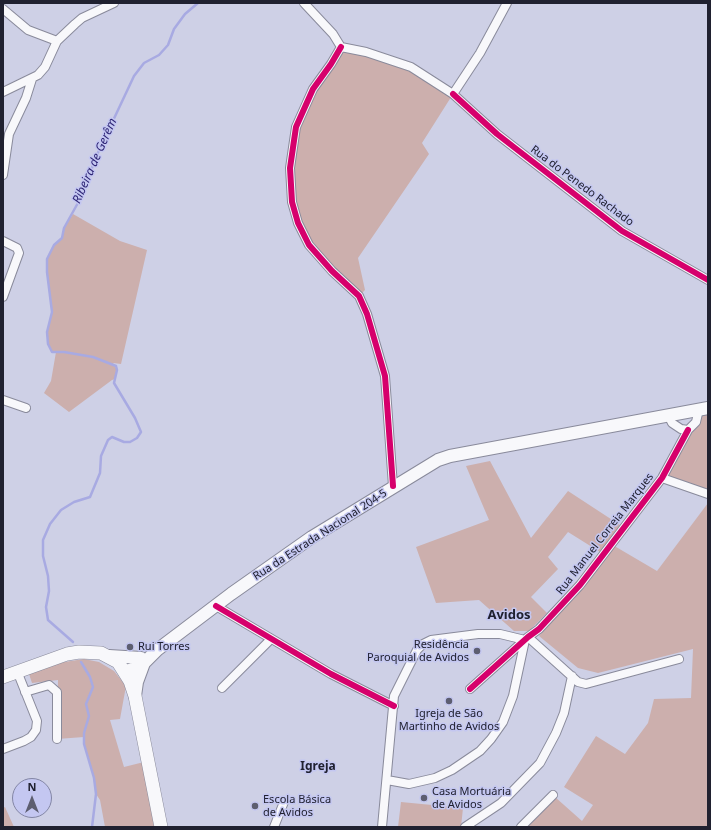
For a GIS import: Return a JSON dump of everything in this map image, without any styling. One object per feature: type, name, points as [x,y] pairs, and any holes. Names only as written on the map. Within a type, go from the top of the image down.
[{"type":"main road","name":"Rua da Estrada Nacional 204-5","points":[[142,660],[312,537],[432,463],[450,456],[704,408]]},
{"type":"main road","points":[[3,677],[67,654],[91,652],[142,660]]},
{"type":"main road","points":[[109,656],[118,662],[125,671],[135,696],[161,827]]},
{"type":"main road","points":[[125,671],[133,669],[142,660]]},
{"type":"main road","points":[[135,696],[142,660]]},
{"type":"street","points":[[3,92],[42,72],[57,41],[82,18],[114,3]]},
{"type":"street","points":[[304,3],[333,34],[341,47],[313,89],[296,127],[290,168],[292,202],[298,223],[309,245],[359,296],[367,314],[385,376],[393,486]]},
{"type":"street","points":[[453,94],[480,53],[507,3]]},
{"type":"street","points":[[3,9],[28,30],[57,41]]},
{"type":"street","name":"Rua do Penedo Rachado","points":[[341,47],[366,52],[410,66],[453,94],[497,134],[622,231],[708,280]]},
{"type":"street","points":[[3,175],[9,134],[26,98],[32,78]]},
{"type":"street","points":[[3,241],[17,248],[19,253],[3,296]]},
{"type":"street","points":[[3,400],[26,408]]},
{"type":"street","name":"Rua Manuel Correia Marques","points":[[470,689],[526,638],[539,629],[580,585],[662,478],[688,430],[696,422],[704,408]]},
{"type":"street","points":[[668,415],[672,423],[681,429],[688,430]]},
{"type":"street","points":[[662,478],[708,494]]},
{"type":"street","points":[[216,606],[331,674],[394,706]]},
{"type":"street","points":[[382,827],[394,696],[417,650],[422,644],[432,640],[478,634],[500,634],[526,638],[578,682],[592,684],[680,659]]},
{"type":"street","points":[[387,780],[410,784],[435,778],[457,766],[480,750],[492,739],[503,722],[513,696],[526,638]]},
{"type":"street","points":[[222,688],[272,639]]},
{"type":"street","points":[[3,749],[31,737],[36,730],[37,722],[17,671]]},
{"type":"street","points":[[465,827],[501,803],[540,763],[556,733],[561,720],[572,676]]},
{"type":"street","points":[[25,692],[49,685],[57,692],[57,739]]},
{"type":"street","points":[[521,827],[553,795]]},
{"type":"street","points":[[274,827],[284,802]]},
{"type":"shaded area","points":[[341,47],[398,62],[453,94],[422,143],[429,154],[358,258],[365,290],[359,296],[309,245],[292,202],[296,127]]},
{"type":"shaded area","points":[[73,214],[120,241],[147,250],[121,364],[113,363],[117,370],[115,379],[69,412],[44,393],[51,381],[56,352],[52,352],[48,344],[47,332],[52,312],[47,272],[47,259],[54,245],[62,238],[64,228]]},
{"type":"shaded area","points":[[708,408],[708,494],[662,478],[696,422]]},
{"type":"shaded area","points":[[490,461],[531,538],[568,491],[620,525],[600,552],[568,532],[548,557],[558,569],[531,597],[547,613],[529,631],[514,631],[479,600],[436,603],[416,547],[489,520],[466,466]]},
{"type":"shaded area","points":[[708,503],[708,827],[524,827],[555,797],[582,821],[593,805],[564,787],[596,736],[625,754],[648,723],[654,699],[691,698],[693,649],[598,673],[578,668],[539,636],[611,544],[657,571]]},
{"type":"shaded area","points":[[84,659],[99,662],[114,671],[126,686],[120,719],[110,720],[124,767],[144,762],[156,827],[105,827],[100,800],[96,794],[94,778],[84,744],[84,737],[57,739],[58,680],[32,683],[29,674],[58,663]]},
{"type":"shaded area","points":[[401,802],[463,808],[461,827],[398,827]]},
{"type":"shaded area","points":[[5,807],[14,827],[3,827],[3,808]]},
{"type":"waterway","name":"Ribeira de Gerêm","points":[[73,642],[48,620],[46,607],[49,591],[48,576],[43,556],[43,540],[50,524],[61,510],[74,502],[90,497],[100,473],[101,456],[108,440],[112,437],[124,442],[130,442],[137,438],[141,432],[135,418],[114,383],[117,370],[116,366],[93,357],[64,352],[52,352],[48,344],[47,332],[52,312],[47,272],[47,259],[54,245],[62,238],[64,228],[84,192],[95,159],[134,76],[144,63],[159,55],[168,45],[174,29],[185,14],[198,3]]},
{"type":"waterway","name":"Ribeira de Gerêm","points":[[81,662],[90,677],[93,687],[86,704],[89,716],[84,733],[84,744],[94,778],[96,794],[92,827]]},
{"type":"cycle path","points":[[341,47],[313,89],[296,127],[290,168],[292,202],[298,223],[309,245],[332,271],[359,296],[367,314],[385,376],[393,486]]},
{"type":"cycle path","points":[[453,94],[497,134],[622,231],[708,280]]},
{"type":"cycle path","points":[[470,689],[539,629],[580,585],[662,478],[688,430]]},
{"type":"cycle path","points":[[216,606],[331,674],[394,706]]},
{"type":"place","name":"Rui Torres","points":[[130,647]]},
{"type":"place","name":"Residência Paroquial de Avidos","points":[[477,651]]},
{"type":"place","name":"Igreja de São Martinho de Avidos","points":[[449,701]]},
{"type":"place","name":"Casa Mortuária de Avidos","points":[[424,798]]},
{"type":"place","name":"Escola Básica de Avidos","points":[[255,806]]},
{"type":"district","name":"Avidos","points":[[509,615]]},
{"type":"district","name":"Igreja","points":[[318,767]]}]
